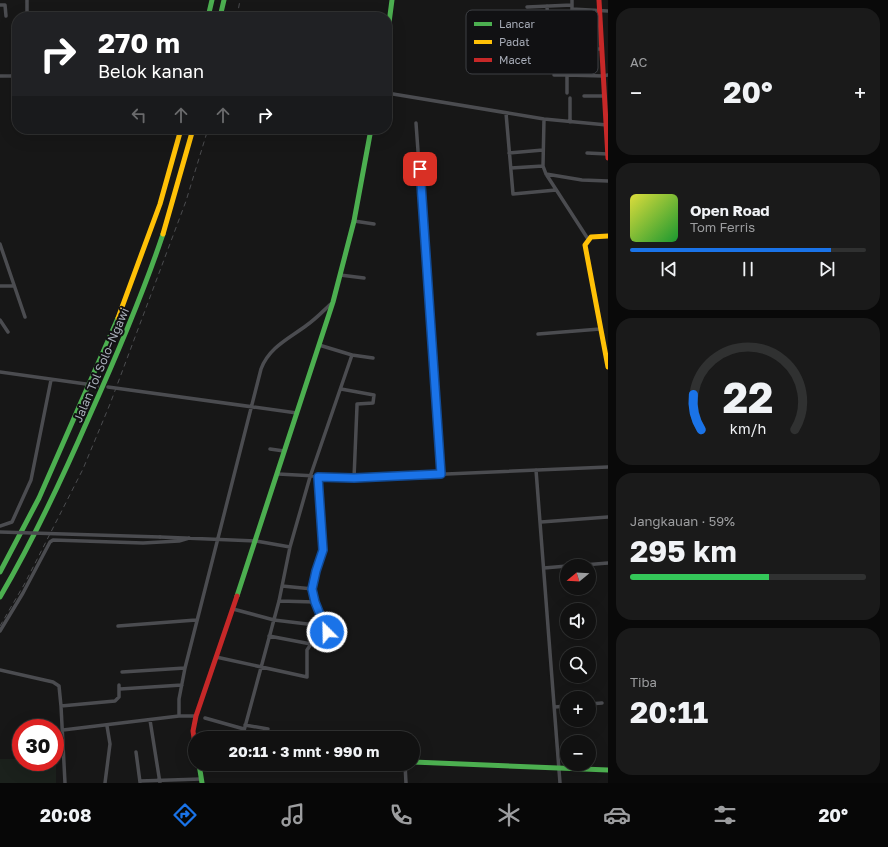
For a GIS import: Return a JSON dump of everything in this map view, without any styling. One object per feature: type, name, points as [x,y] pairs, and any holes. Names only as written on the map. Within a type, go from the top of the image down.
[{"type":"main road","points":[[209,12],[212,0]]},
{"type":"main road","points":[[221,12],[224,0]]},
{"type":"main road","points":[[390,12],[392,0]]},
{"type":"main road","points":[[599,0],[605,75],[608,158]]},
{"type":"main road","name":"Jalan Tol Solo–Ngawi","points":[[0,572],[34,509],[99,365],[147,240],[174,157],[180,134]]},
{"type":"main road","name":"Jalan Tol Solo–Ngawi","points":[[0,597],[46,514],[111,371],[137,305],[160,238],[184,167],[192,134]]},
{"type":"main road","points":[[193,731],[196,716],[256,541],[333,302],[354,221],[370,134]]},
{"type":"main road","points":[[608,236],[600,235],[588,239],[585,250],[600,329],[605,338],[608,367]]},
{"type":"main road","points":[[420,762],[608,770]]},
{"type":"main road","points":[[200,771],[202,781]]},
{"type":"street","points":[[27,0],[27,12]]},
{"type":"street","points":[[572,0],[572,7]]},
{"type":"street","points":[[0,5],[5,5],[6,16]]},
{"type":"street","points":[[527,6],[572,7],[589,10]]},
{"type":"street","points":[[600,12],[608,11]]},
{"type":"street","points":[[554,75],[605,75]]},
{"type":"street","points":[[0,76],[12,76]]},
{"type":"street","points":[[567,76],[567,93]]},
{"type":"street","points":[[392,94],[544,119],[607,125]]},
{"type":"street","points":[[584,96],[605,96]]},
{"type":"street","points":[[570,98],[570,122]]},
{"type":"street","points":[[506,113],[513,194],[556,190]]},
{"type":"street","points":[[544,119],[543,166],[546,174],[588,239]]},
{"type":"street","points":[[416,123],[441,474]]},
{"type":"street","points":[[509,153],[543,150]]},
{"type":"street","points":[[587,153],[608,154]]},
{"type":"street","points":[[511,168],[543,166]]},
{"type":"street","points":[[546,174],[582,180],[608,180]]},
{"type":"street","points":[[354,221],[374,224]]},
{"type":"street","points":[[0,244],[26,317]]},
{"type":"street","points":[[340,275],[364,278]]},
{"type":"street","points":[[0,286],[14,286]]},
{"type":"street","points":[[179,716],[185,668],[196,620],[251,407],[265,359],[278,345],[309,324],[333,302]]},
{"type":"street","points":[[0,320],[8,332]]},
{"type":"street","points":[[538,334],[600,329]]},
{"type":"street","points":[[319,345],[352,355],[373,358]]},
{"type":"street","points":[[244,731],[279,601],[290,547],[310,477],[352,355]]},
{"type":"street","points":[[0,372],[86,384]]},
{"type":"street","points":[[0,526],[12,522],[29,489],[52,380]]},
{"type":"street","points":[[108,388],[297,413]]},
{"type":"street","points":[[341,389],[374,395],[373,403],[357,404],[356,406],[354,478]]},
{"type":"street","points":[[270,449],[284,451]]},
{"type":"street","points":[[278,474],[310,477],[354,478],[608,467]]},
{"type":"street","points":[[536,470],[560,783]]},
{"type":"street","points":[[216,657],[307,677],[305,656],[310,644],[326,635],[326,630],[315,602],[312,589],[323,550],[318,477]]},
{"type":"street","points":[[541,522],[608,517]]},
{"type":"street","points":[[0,532],[218,539],[256,541],[290,547]]},
{"type":"street","points":[[0,631],[23,593],[50,542],[53,540],[143,543],[179,541],[188,538]]},
{"type":"street","points":[[596,564],[608,563]]},
{"type":"street","points":[[544,568],[560,567]]},
{"type":"street","points":[[282,586],[312,589]]},
{"type":"street","points":[[279,601],[315,602]]},
{"type":"street","points":[[232,609],[274,620],[324,626]]},
{"type":"street","points":[[118,626],[196,620]]},
{"type":"street","points":[[269,636],[310,644]]},
{"type":"street","points":[[122,672],[185,668]]},
{"type":"street","points":[[0,670],[57,683],[60,689],[62,719]]},
{"type":"street","points":[[61,706],[115,701],[119,697],[119,687],[182,685]]},
{"type":"street","points":[[596,703],[602,703]]},
{"type":"street","points":[[555,707],[560,707]]},
{"type":"street","points":[[64,730],[107,726],[179,716],[196,716]]},
{"type":"street","points":[[206,718],[245,727],[268,729]]},
{"type":"street","points":[[150,720],[160,782]]},
{"type":"street","points":[[104,783],[110,744],[107,726]]},
{"type":"street","points":[[136,752],[140,782],[202,781]]},
{"type":"street","points":[[64,756],[65,783]]},
{"type":"street","points":[[405,771],[406,783]]},
{"type":"shaded area","points":[[0,759],[12,759],[12,771],[56,771],[56,783],[0,783]]},
{"type":"tunnel","points":[[90,385],[103,387]]},
{"type":"railway","points":[[238,12],[240,0]]},
{"type":"railway","points":[[0,626],[25,583],[83,469],[110,404],[186,201],[206,134]]},
{"type":"traffic: fast","points":[[209,12],[212,0]]},
{"type":"traffic: fast","points":[[221,12],[224,0]]},
{"type":"traffic: fast","points":[[390,12],[392,0]]},
{"type":"traffic: fast","points":[[237,596],[333,302],[354,221],[370,134]]},
{"type":"traffic: fast","points":[[0,597],[36,531],[79,440],[128,327],[163,234]]},
{"type":"traffic: fast","points":[[0,572],[39,498],[118,318]]},
{"type":"traffic: fast","points":[[420,762],[608,770]]},
{"type":"traffic: fast","points":[[200,771],[202,783]]},
{"type":"traffic: slow","points":[[118,318],[160,204],[180,134]]},
{"type":"traffic: slow","points":[[163,234],[192,134]]},
{"type":"traffic: slow","points":[[608,236],[591,237],[585,245],[608,367]]},
{"type":"traffic: jam","points":[[599,0],[608,158]]},
{"type":"traffic: jam","points":[[193,731],[196,716],[237,596]]},
{"type":"route","points":[[327,632],[320,617],[312,589],[318,563],[324,546],[318,477],[354,478],[441,474],[420,169]]}]
